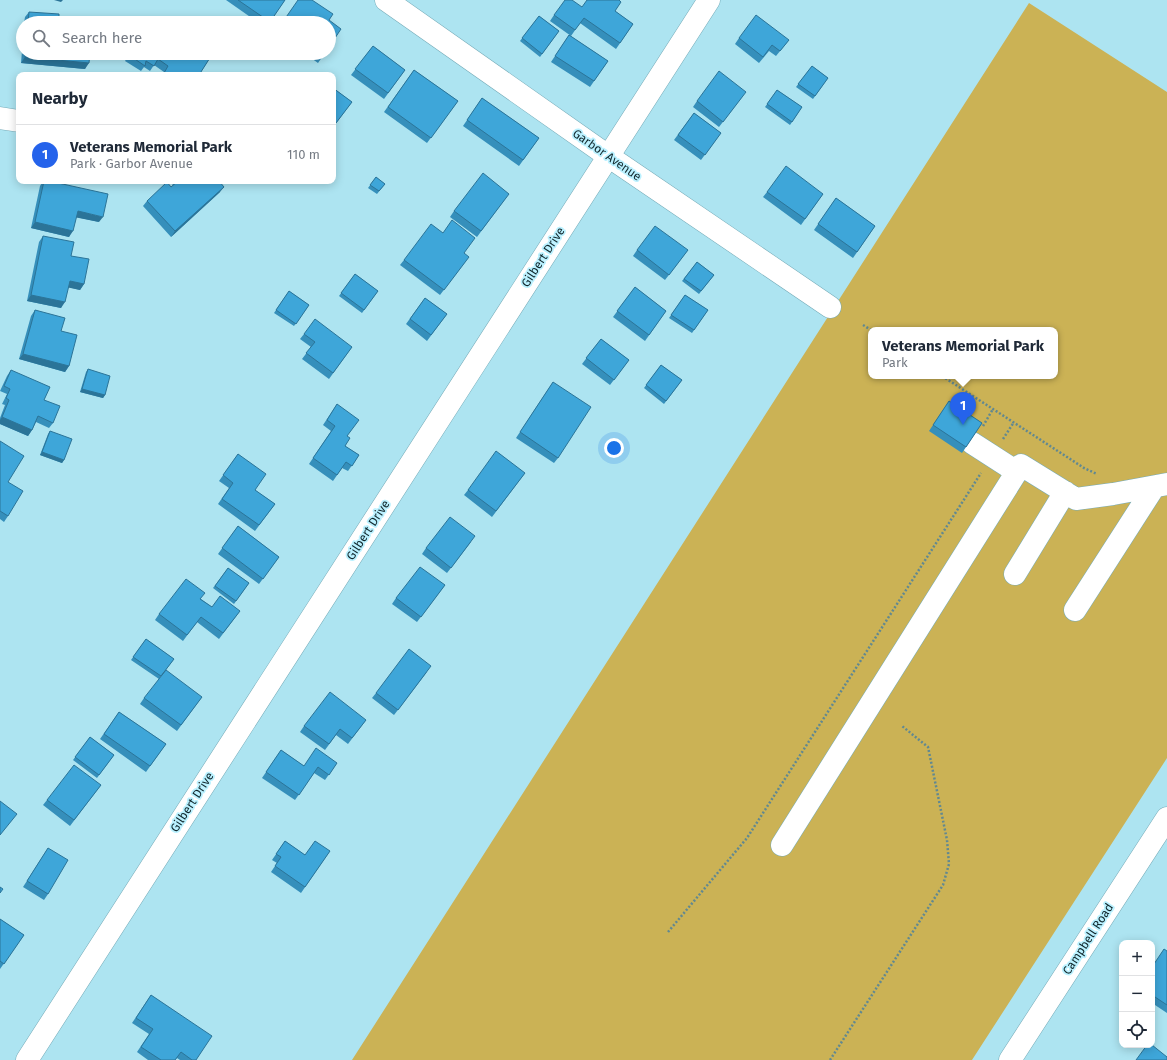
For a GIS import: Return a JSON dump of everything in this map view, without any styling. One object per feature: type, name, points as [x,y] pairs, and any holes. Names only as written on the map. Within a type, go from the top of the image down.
[{"type":"street","name":"Garbor Avenue","points":[[386,0],[608,156],[830,306]]},
{"type":"street","name":"Gilbert Drive","points":[[27,1060],[709,0]]},
{"type":"street","points":[[0,118],[16,121]]},
{"type":"street","points":[[972,443],[1017,472]]},
{"type":"street","points":[[782,845],[1021,465],[1076,499],[1161,486]]},
{"type":"street","points":[[1075,610],[1161,486]]},
{"type":"street","points":[[1016,574],[1065,492]]},
{"type":"street","name":"Campbell Road","points":[[1010,1060],[1167,818]]},
{"type":"path","points":[[863,325],[868,328]]},
{"type":"path","points":[[947,379],[1084,468],[1098,474]]},
{"type":"path","points":[[668,932],[747,838],[1014,422]]},
{"type":"path","points":[[830,1060],[943,885],[948,864],[947,840],[928,747],[902,726]]},
{"type":"shaded area","points":[[1029,3],[1167,92],[1167,758],[972,1060],[352,1060]]},
{"type":"building","points":[[238,0],[285,0],[274,16],[261,16]]},
{"type":"building","points":[[298,0],[312,0],[333,14],[332,16],[287,16]]},
{"type":"building","points":[[565,0],[572,0],[582,7],[587,0],[619,0],[621,2],[615,11],[633,24],[620,43],[584,18],[575,30],[554,15]]},
{"type":"building","points":[[29,12],[59,14],[59,16],[29,16]]},
{"type":"building","points":[[756,15],[789,40],[780,51],[772,45],[763,57],[739,38]]},
{"type":"building","points":[[539,16],[559,31],[542,54],[522,38]]},
{"type":"building","points":[[336,25],[341,29],[336,36]]},
{"type":"building","points":[[569,35],[608,61],[594,81],[555,56]]},
{"type":"building","points":[[373,46],[405,70],[388,93],[355,69]]},
{"type":"building","points":[[57,60],[89,60],[89,63]]},
{"type":"building","points":[[136,60],[157,60],[154,66],[146,61],[145,66]]},
{"type":"building","points":[[159,60],[209,60],[201,72],[165,72],[168,66]]},
{"type":"building","points":[[812,66],[828,78],[815,96],[798,84]]},
{"type":"building","points":[[414,70],[458,101],[431,138],[388,107]]},
{"type":"building","points":[[719,71],[746,92],[723,122],[697,101]]},
{"type":"building","points":[[336,90],[352,102],[336,123]]},
{"type":"building","points":[[777,90],[802,107],[792,122],[767,104]]},
{"type":"building","points":[[482,98],[539,138],[523,160],[467,120]]},
{"type":"building","points":[[694,113],[721,133],[705,155],[678,135]]},
{"type":"building","points":[[786,166],[823,194],[805,219],[767,192]]},
{"type":"building","points":[[483,173],[509,194],[481,231],[454,211]]},
{"type":"building","points":[[376,177],[385,184],[379,191],[370,185]]},
{"type":"building","points":[[43,184],[63,184],[108,194],[103,217],[78,211],[73,231],[35,222]]},
{"type":"building","points":[[165,184],[169,184],[171,187],[174,184],[222,184],[224,187],[175,231],[147,201]]},
{"type":"building","points":[[836,198],[875,226],[857,252],[818,224]]},
{"type":"building","points":[[452,220],[475,238],[464,253],[469,257],[444,290],[404,260],[431,224],[443,233]]},
{"type":"building","points":[[655,226],[688,250],[669,275],[637,250]]},
{"type":"building","points":[[43,236],[74,242],[71,256],[89,259],[84,284],[70,281],[65,302],[31,295]]},
{"type":"building","points":[[697,262],[714,275],[701,291],[684,279]]},
{"type":"building","points":[[355,274],[378,291],[364,310],[341,293]]},
{"type":"building","points":[[635,287],[666,311],[649,335],[617,311]]},
{"type":"building","points":[[289,291],[309,305],[296,324],[276,310]]},
{"type":"building","points":[[685,295],[708,310],[694,330],[671,315]]},
{"type":"building","points":[[425,298],[447,314],[431,335],[410,319]]},
{"type":"building","points":[[35,310],[65,318],[61,331],[77,335],[69,366],[23,354]]},
{"type":"building","points":[[315,319],[352,347],[333,373],[306,353],[315,342],[304,334]]},
{"type":"building","points":[[601,339],[629,360],[614,380],[586,358]]},
{"type":"building","points":[[661,365],[682,380],[666,401],[646,385]]},
{"type":"building","points":[[88,369],[110,376],[105,395],[82,389]]},
{"type":"building","points":[[11,370],[50,387],[44,400],[60,406],[53,423],[38,416],[32,430],[2,417],[9,400],[6,398],[10,389],[4,386]]},
{"type":"building","points":[[553,382],[591,407],[558,458],[520,432]]},
{"type":"building","points":[[949,401],[982,423],[966,447],[933,425]]},
{"type":"building","points":[[337,404],[359,420],[347,436],[350,438],[345,446],[359,455],[352,466],[346,462],[337,475],[313,458],[335,426],[327,420]]},
{"type":"building","points":[[50,431],[72,439],[64,460],[42,452]]},
{"type":"building","points":[[0,441],[24,456],[8,482],[23,491],[8,516],[0,511]]},
{"type":"building","points":[[496,451],[525,473],[496,511],[468,490]]},
{"type":"building","points":[[238,454],[266,474],[255,490],[275,504],[259,525],[222,499],[233,483],[223,475]]},
{"type":"building","points":[[450,517],[475,536],[451,568],[426,548]]},
{"type":"building","points":[[238,526],[279,557],[263,579],[222,548]]},
{"type":"building","points":[[420,567],[445,585],[421,617],[396,598]]},
{"type":"building","points":[[228,568],[249,583],[236,601],[215,586]]},
{"type":"building","points":[[186,579],[205,593],[200,599],[212,607],[220,596],[240,611],[223,633],[201,617],[187,635],[159,614]]},
{"type":"building","points":[[146,639],[174,659],[161,676],[133,657]]},
{"type":"building","points":[[409,649],[431,666],[398,710],[376,693]]},
{"type":"building","points":[[166,670],[202,697],[181,725],[144,698]]},
{"type":"building","points":[[330,692],[366,720],[352,738],[340,729],[329,744],[304,726]]},
{"type":"building","points":[[119,712],[166,744],[150,766],[104,734]]},
{"type":"building","points":[[90,737],[114,755],[99,775],[75,757]]},
{"type":"building","points":[[316,748],[337,763],[329,775],[318,767],[299,795],[266,772],[281,750],[304,766]]},
{"type":"building","points":[[74,765],[101,785],[74,820],[47,800]]},
{"type":"building","points":[[0,801],[17,814],[0,835]]},
{"type":"building","points":[[285,841],[305,855],[315,841],[330,851],[305,887],[275,866],[281,857],[276,854]]},
{"type":"building","points":[[48,848],[68,860],[48,894],[27,881]]},
{"type":"building","points":[[0,919],[24,935],[4,964],[0,961]]},
{"type":"building","points":[[1164,949],[1167,951],[1167,1005],[1155,997],[1155,962]]},
{"type":"building","points":[[151,995],[212,1036],[196,1060],[192,1060],[181,1052],[175,1060],[161,1060],[141,1047],[153,1029],[136,1018]]},
{"type":"building","points":[[1155,1047],[1167,1057],[1167,1060],[1136,1060],[1145,1048]]},
{"type":"place","name":"Veterans Memorial Park","points":[[963,425]]}]
